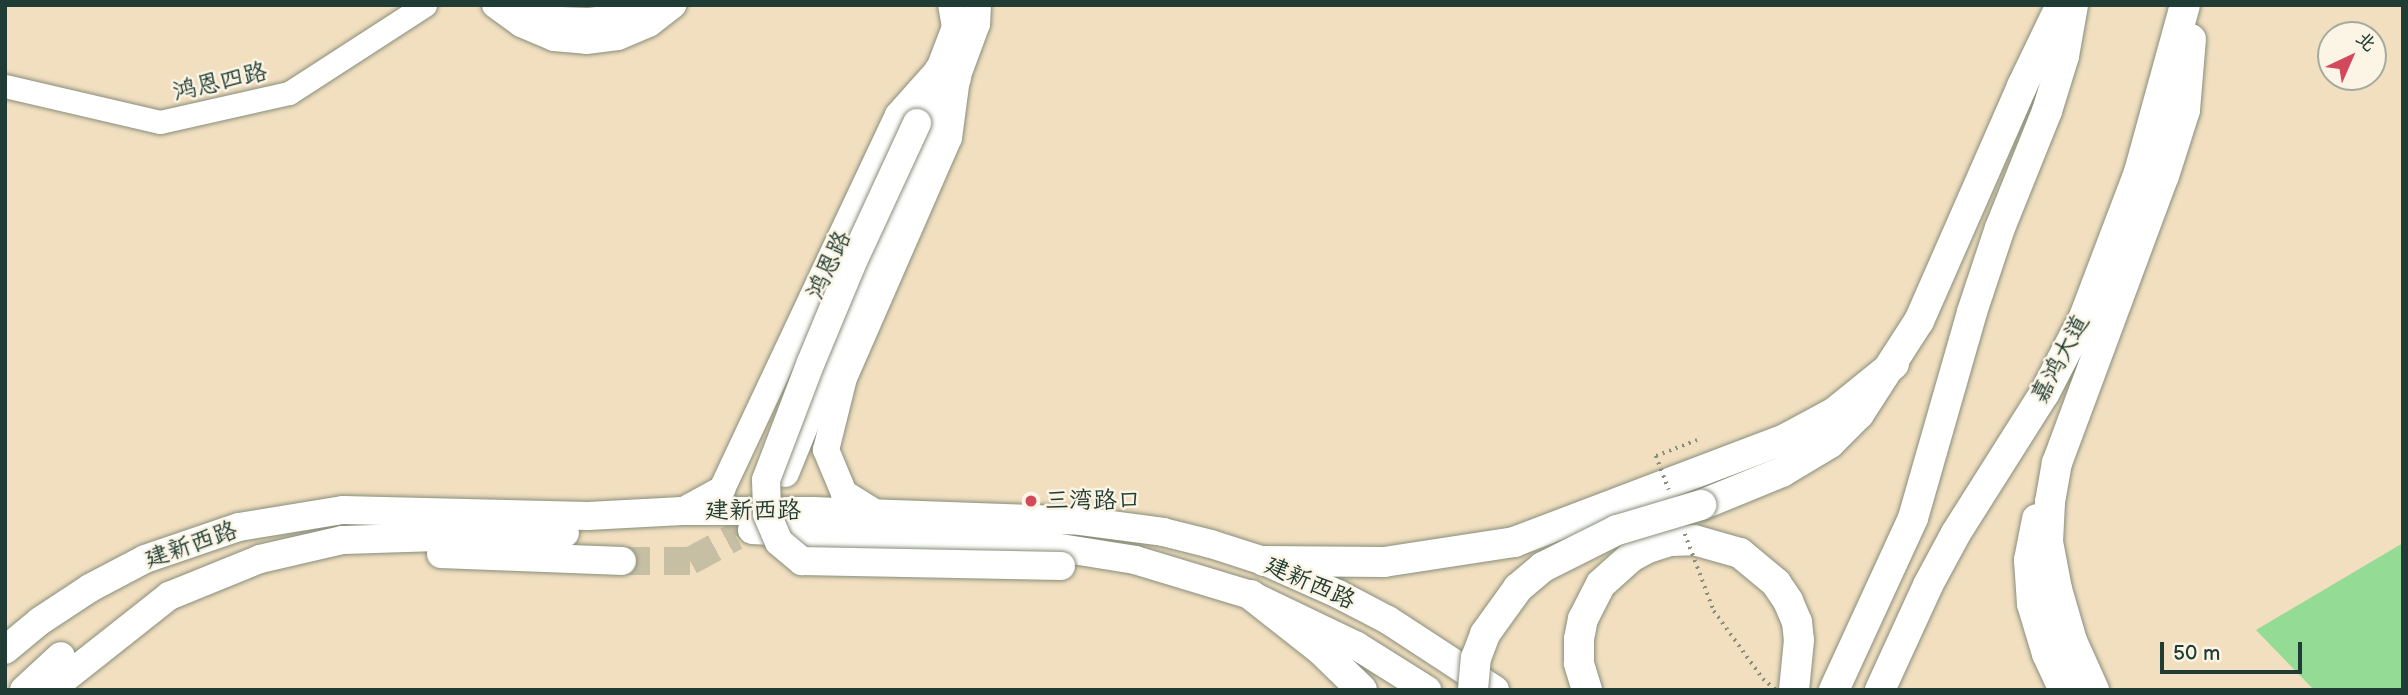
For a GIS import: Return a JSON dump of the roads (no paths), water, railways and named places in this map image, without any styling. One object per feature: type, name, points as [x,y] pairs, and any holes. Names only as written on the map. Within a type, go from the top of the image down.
[{"type":"highway","points":[[1473,690],[1476,659],[1485,634],[1518,588],[1543,567],[1617,530],[1701,505],[1782,472],[1830,443],[1859,414],[1894,364],[1919,321],[2022,86],[2061,5]]},
{"type":"highway","points":[[1834,690],[1913,518],[1972,312],[2000,228],[2057,78],[2073,5]]},
{"type":"highway","name":"嘉鸿大道","points":[[1880,690],[1956,533],[2044,394],[2084,317],[2139,172],[2185,5]]},
{"type":"highway","points":[[2064,690],[2047,654],[2032,604],[2029,582],[2032,538],[2057,463],[2164,176],[2185,110],[2194,5]]},
{"type":"highway","points":[[1264,561],[1384,562],[1514,542],[1785,439],[1835,412],[1894,364]]},
{"type":"highway","points":[[2057,463],[2048,523],[2052,565],[2072,641],[2094,690]]},
{"type":"highway","points":[[1587,690],[1579,663],[1579,639],[1583,620],[1601,584],[1631,557],[1648,548],[1670,541],[1694,540],[1740,553],[1776,583],[1797,622],[1799,640],[1794,690]]},
{"type":"highway","points":[[1251,595],[1321,650],[1361,689]]},
{"type":"main road","points":[[495,5],[521,24],[554,38],[586,41],[618,37],[649,24],[673,5]]},
{"type":"main road","points":[[529,5],[560,20],[589,21],[612,18],[638,5]]},
{"type":"main road","name":"鸿恩路","points":[[682,511],[722,489],[898,115],[948,73],[977,24],[977,5]]},
{"type":"main road","name":"鸿恩路","points":[[881,516],[844,493],[826,450],[844,378],[949,138],[948,73],[953,16]]},
{"type":"main road","points":[[948,73],[917,123],[851,266],[766,480],[767,514],[779,542],[802,561],[1061,566],[1184,573]]},
{"type":"main road","points":[[785,473],[948,73]]},
{"type":"main road","name":"建新西路","points":[[5,650],[40,621],[90,588],[145,559],[239,527],[343,510],[588,516],[682,511],[813,511],[881,516],[1081,521],[1163,532],[1264,561],[1388,620],[1495,690]]},
{"type":"main road","name":"建新西路","points":[[50,690],[169,596],[260,559],[342,540],[721,528],[1048,546],[1091,551],[1184,573],[1251,595],[1357,646],[1427,690]]},
{"type":"main road","points":[[342,540],[423,553],[622,561]]},
{"type":"main road","points":[[24,690],[66,651],[112,619],[169,596]]},
{"type":"street","name":"鸿恩四路","points":[[5,86],[160,122],[289,93],[425,5]]},
{"type":"street","points":[[953,16],[977,5]]},
{"type":"tunnel","points":[[622,561],[690,561],[736,536],[761,503]]},
{"type":"place","name":"三湾路口","points":[[1031,501]]}]
